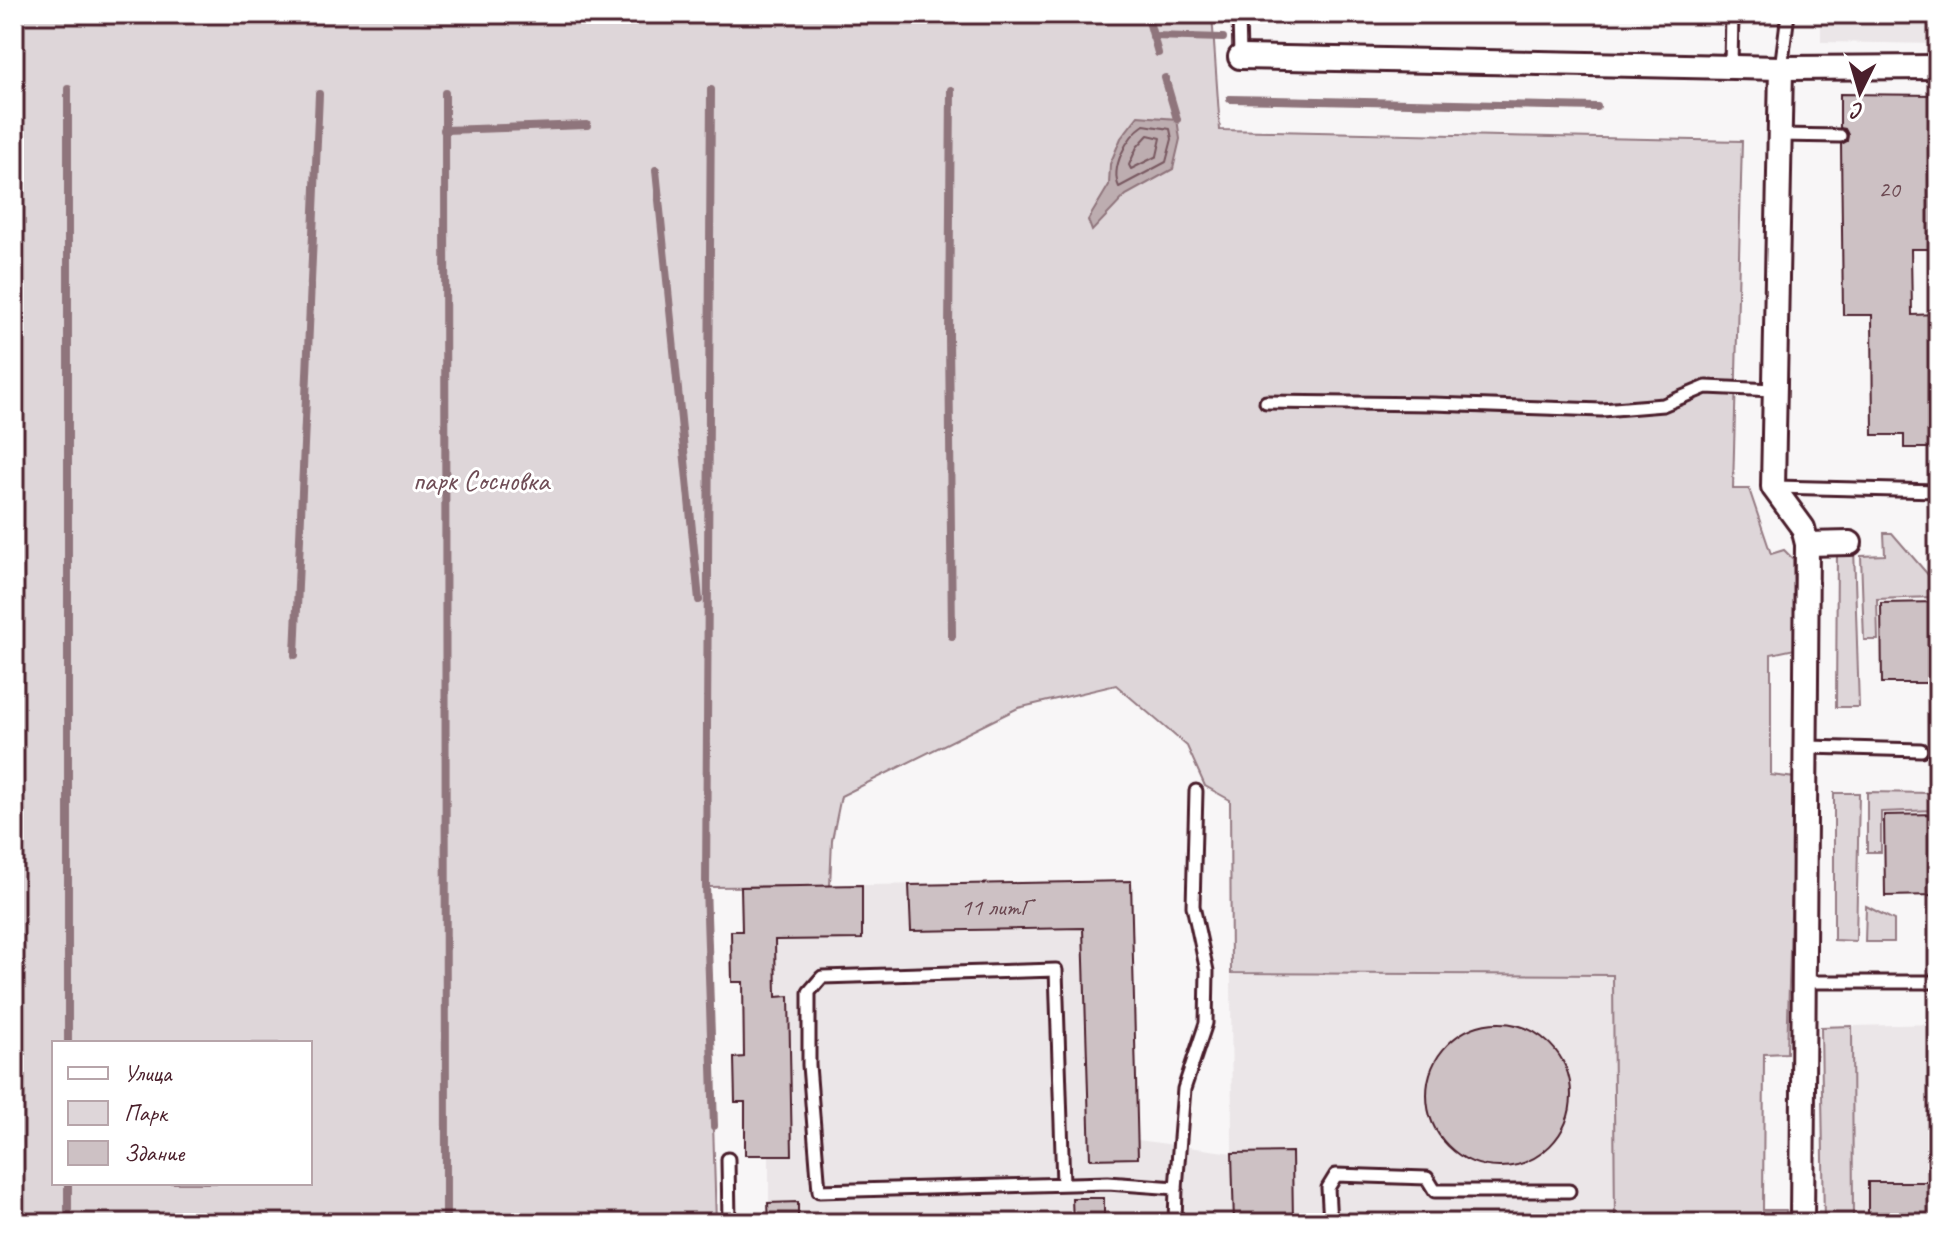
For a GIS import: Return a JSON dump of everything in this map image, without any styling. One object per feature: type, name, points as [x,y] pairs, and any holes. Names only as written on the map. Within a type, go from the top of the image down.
[{"type":"street","points":[[1240,57],[1781,68],[1938,67]]},
{"type":"street","points":[[1781,68],[1773,487],[1803,528],[1807,544],[1808,747],[1802,1223]]},
{"type":"street","points":[[1807,544],[1854,543]]},
{"type":"lane","points":[[1239,14],[1240,57]]},
{"type":"lane","points":[[1731,66],[1732,14]]},
{"type":"lane","points":[[1781,68],[1788,14]]},
{"type":"lane","points":[[1779,135],[1840,136]]},
{"type":"lane","points":[[1266,402],[1602,410],[1663,405],[1706,387],[1774,390]]},
{"type":"lane","points":[[1773,487],[1938,491]]},
{"type":"lane","points":[[1808,747],[1921,750]]},
{"type":"lane","points":[[1175,1223],[1184,1089],[1206,1023],[1207,971],[1193,906],[1196,791]]},
{"type":"lane","points":[[1063,1184],[1056,970],[822,977],[809,992],[809,1065],[819,1191],[1108,1183],[1176,1188]]},
{"type":"lane","points":[[1805,982],[1938,982]]},
{"type":"lane","points":[[728,1159],[729,1223]]},
{"type":"lane","points":[[1330,1223],[1328,1188],[1336,1175],[1427,1178],[1435,1191],[1569,1191]]},
{"type":"shaded area","points":[[1821,14],[1938,14],[1938,44],[1821,42]]},
{"type":"shaded area","points":[[1131,881],[1138,1140],[1232,1153],[1231,973],[1613,975],[1615,1223],[769,1223],[769,1156],[745,1155],[745,1103],[735,1102],[734,1058],[744,1057],[743,983],[732,982],[731,931],[742,930],[741,887]]},
{"type":"shaded area","points":[[1938,1024],[1938,1223],[1853,1223],[1852,1026]]},
{"type":"green space","name":"парк Сосновка","points":[[14,14],[1212,14],[1220,130],[1742,141],[1733,489],[1749,489],[1771,554],[1784,550],[1793,559],[1795,649],[1771,654],[1771,775],[1795,778],[1787,1053],[1764,1054],[1763,1210],[1786,1210],[1787,1223],[1615,1223],[1613,975],[1231,973],[1230,800],[1205,786],[1187,746],[1116,685],[1018,708],[841,796],[832,840],[830,886],[706,887],[716,1223],[14,1223]]},
{"type":"green space","points":[[1884,533],[1892,533],[1930,577],[1931,597],[1877,599],[1878,640],[1864,640],[1861,556],[1885,555]]},
{"type":"green space","points":[[1854,547],[1859,707],[1836,707],[1837,548]]},
{"type":"green space","points":[[1938,787],[1936,810],[1881,812],[1881,852],[1867,852],[1867,792],[1932,793]]},
{"type":"green space","points":[[1834,793],[1859,793],[1856,941],[1834,940]]},
{"type":"green space","points":[[1866,906],[1894,920],[1894,942],[1865,942]]},
{"type":"green space","points":[[1852,1026],[1853,1223],[1824,1223],[1821,1027]]},
{"type":"water","points":[[1138,116],[1177,119],[1180,139],[1173,169],[1126,195],[1092,231],[1088,220],[1109,185],[1110,164],[1121,138]]},
{"type":"building","points":[[1840,94],[1938,95],[1938,249],[1911,249],[1912,315],[1937,314],[1938,448],[1904,448],[1904,435],[1873,435],[1872,315],[1843,315],[1841,144],[1847,141],[1848,135],[1845,129],[1840,128]]},
{"type":"building","points":[[1938,602],[1938,683],[1882,683],[1881,603]]},
{"type":"building","points":[[1938,814],[1938,895],[1885,896],[1884,815]]},
{"type":"building","points":[[1131,881],[1138,1158],[1090,1159],[1083,928],[911,931],[909,885]]},
{"type":"building","points":[[862,885],[862,939],[775,940],[776,997],[789,996],[792,1155],[745,1155],[745,1102],[735,1102],[734,1058],[744,1057],[743,982],[732,982],[731,931],[742,931],[741,887]]},
{"type":"building","points":[[1499,1023],[1526,1029],[1550,1044],[1565,1068],[1571,1095],[1565,1122],[1550,1146],[1526,1161],[1499,1167],[1472,1161],[1448,1146],[1433,1122],[1427,1095],[1433,1068],[1448,1044],[1472,1029]]},
{"type":"building","points":[[1292,1152],[1293,1223],[1234,1223],[1232,1153]]},
{"type":"building","points":[[1868,1182],[1938,1182],[1938,1223],[1868,1223]]},
{"type":"building","points":[[1072,1198],[1104,1198],[1104,1223],[1073,1223]]},
{"type":"building","points":[[798,1202],[798,1223],[769,1223],[768,1203]]},
{"type":"waterway","points":[[1147,14],[1158,53]]},
{"type":"waterway","points":[[1153,36],[1223,38]]},
{"type":"waterway","points":[[1165,78],[1177,119]]},
{"type":"waterway","points":[[68,89],[68,1041]]},
{"type":"waterway","points":[[711,90],[706,886],[714,1126]]},
{"type":"waterway","points":[[951,90],[949,336],[952,636]]},
{"type":"waterway","points":[[445,93],[446,1223]]},
{"type":"waterway","points":[[295,655],[319,94]]},
{"type":"waterway","points":[[1230,99],[1597,107]]},
{"type":"waterway","points":[[444,130],[587,125]]},
{"type":"waterway","points":[[656,170],[699,600]]},
{"type":"waterway","points":[[68,1185],[68,1223]]}]
